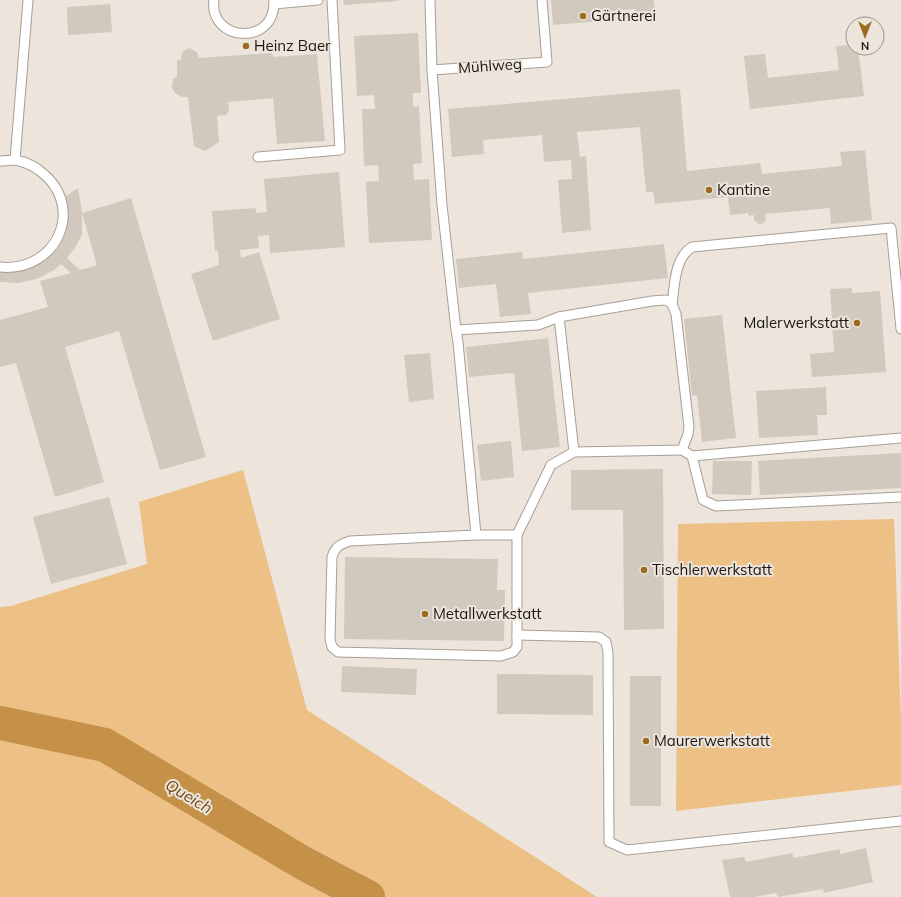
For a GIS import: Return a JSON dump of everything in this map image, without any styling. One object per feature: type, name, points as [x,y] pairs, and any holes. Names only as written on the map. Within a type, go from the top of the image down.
[{"type":"lane","points":[[15,160],[28,0]]},
{"type":"lane","points":[[214,0],[215,14],[221,23],[229,30],[239,34],[249,34],[258,31],[266,25],[272,17],[274,2],[318,0]]},
{"type":"lane","points":[[258,157],[340,150],[332,0]]},
{"type":"lane","points":[[430,0],[432,70],[442,205],[476,535]]},
{"type":"lane","name":"Mühlweg","points":[[432,70],[547,62],[542,0]]},
{"type":"lane","points":[[0,161],[15,160],[31,164],[46,176],[56,187],[62,203],[63,220],[58,236],[49,250],[38,260],[25,266],[10,268],[0,267]]},
{"type":"lane","points":[[682,450],[689,427],[676,314],[672,304],[680,259],[686,251],[692,247],[901,226]]},
{"type":"lane","points":[[891,228],[901,329]]},
{"type":"lane","points":[[456,330],[538,325],[559,317],[652,301],[666,300],[672,304]]},
{"type":"lane","points":[[559,317],[574,452]]},
{"type":"lane","points":[[517,535],[476,535],[350,541],[340,544],[334,550],[332,557],[330,639],[332,647],[338,652],[501,656],[513,652],[517,647],[517,535],[551,465],[574,452],[682,450],[692,456],[901,438]]},
{"type":"lane","points":[[692,456],[703,500],[716,506],[901,497]]},
{"type":"lane","points":[[517,635],[599,637],[606,642],[608,653],[609,842],[628,850],[901,821]]},
{"type":"shaded area","points":[[243,470],[307,710],[597,897],[0,897],[0,607],[11,606],[147,564],[139,502]]},
{"type":"shaded area","points":[[894,519],[901,720],[901,785],[676,811],[678,524]]},
{"type":"building","points":[[343,0],[398,0],[398,1],[344,5]]},
{"type":"building","name":"Gärtnerei","points":[[551,0],[654,0],[655,11],[635,12],[635,9],[613,11],[614,20],[553,25]]},
{"type":"building","points":[[110,4],[112,32],[68,35],[67,7]]},
{"type":"building","points":[[418,33],[421,93],[413,93],[413,107],[419,106],[422,163],[413,164],[414,180],[429,179],[432,240],[369,243],[366,182],[379,181],[378,165],[364,166],[362,109],[375,109],[374,95],[357,96],[354,36]]},
{"type":"building","points":[[845,45],[845,56],[859,56],[864,96],[750,109],[744,56],[765,54],[768,78],[839,70],[836,46]]},
{"type":"building","points":[[189,48],[197,52],[199,58],[271,53],[274,57],[317,54],[325,141],[277,144],[273,98],[228,102],[229,111],[226,115],[217,116],[219,142],[205,151],[194,146],[188,97],[178,95],[172,88],[173,79],[177,77],[177,60],[181,60],[182,52]]},
{"type":"building","points":[[680,89],[687,171],[760,163],[762,174],[842,166],[840,152],[865,150],[872,220],[831,224],[830,208],[765,214],[766,219],[764,223],[760,224],[754,220],[754,215],[749,216],[748,213],[730,215],[728,197],[655,204],[653,192],[646,192],[640,127],[577,132],[580,157],[586,156],[591,230],[562,233],[558,180],[572,179],[571,160],[544,162],[542,135],[483,140],[484,154],[452,157],[448,109]]},
{"type":"building","points":[[339,172],[345,247],[270,253],[269,235],[258,236],[259,248],[240,250],[241,258],[259,252],[280,319],[213,341],[191,274],[219,265],[218,251],[215,251],[212,211],[256,208],[256,213],[267,212],[264,179]]},
{"type":"building","points":[[78,188],[82,213],[131,198],[206,457],[160,470],[119,331],[65,347],[104,482],[55,497],[16,363],[0,367],[0,320],[48,307],[40,281],[71,273],[61,264],[54,270],[37,279],[18,283],[0,282],[0,272],[1,269],[19,270],[34,267],[48,258],[59,247],[66,231],[68,218],[66,196]],"holes":[[[82,213],[97,265],[80,270],[67,258],[76,246],[82,234]]]},
{"type":"building","points":[[664,244],[668,278],[528,293],[531,314],[500,317],[496,284],[459,288],[456,259],[522,252],[523,259]]},
{"type":"building","name":"Malerwerkstatt","points":[[852,288],[852,293],[880,291],[886,372],[812,377],[810,354],[834,352],[830,289]]},
{"type":"building","points":[[722,315],[736,438],[702,442],[697,395],[692,396],[684,319]]},
{"type":"building","points":[[548,338],[560,447],[522,451],[514,373],[469,377],[466,347]]},
{"type":"building","points":[[430,353],[434,399],[409,402],[404,355]]},
{"type":"building","points":[[826,387],[827,415],[817,415],[818,435],[759,438],[756,391]]},
{"type":"building","points":[[511,441],[514,477],[481,481],[477,445]]},
{"type":"building","points":[[901,453],[901,488],[760,495],[758,461]]},
{"type":"building","points":[[713,461],[752,461],[751,495],[712,494]]},
{"type":"building","name":"Tischlerwerkstatt","points":[[663,469],[664,629],[624,630],[623,510],[571,510],[571,470]]},
{"type":"building","points":[[109,497],[127,564],[51,584],[33,517]]},
{"type":"building","name":"Metallwerkstatt","points":[[345,557],[498,559],[497,590],[505,590],[504,641],[344,639]]},
{"type":"building","points":[[342,666],[417,669],[416,695],[341,692]]},
{"type":"building","points":[[497,674],[593,675],[593,715],[497,714]]},
{"type":"building","name":"Maurerwerkstatt","points":[[630,676],[661,676],[661,806],[630,806]]},
{"type":"building","points":[[866,848],[873,882],[824,893],[823,889],[778,897],[776,893],[754,897],[730,897],[722,860],[744,857],[746,862],[792,853],[794,858],[840,849],[840,854]]},
{"type":"waterway","name":"Queich","points":[[0,723],[105,745],[303,863],[368,897]]},
{"type":"place","name":"Gärtnerei","points":[[583,16]]},
{"type":"place","name":"Heinz Baer","points":[[246,46]]},
{"type":"place","name":"Kantine","points":[[709,190]]},
{"type":"place","name":"Malerwerkstatt","points":[[857,323]]},
{"type":"place","name":"Tischlerwerkstatt","points":[[644,570]]},
{"type":"place","name":"Metallwerkstatt","points":[[425,614]]},
{"type":"place","name":"Maurerwerkstatt","points":[[646,741]]}]
